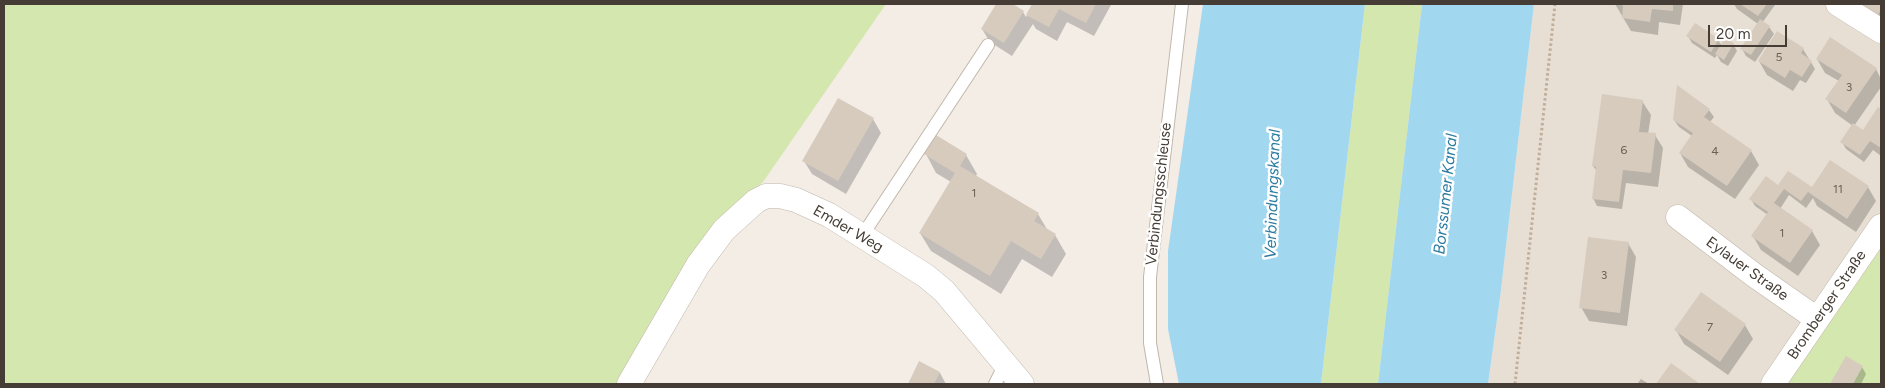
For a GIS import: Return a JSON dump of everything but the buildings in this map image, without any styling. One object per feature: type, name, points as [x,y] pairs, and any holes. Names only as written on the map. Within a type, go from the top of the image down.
[{"type":"street","points":[[1838,4],[1881,31]]},
{"type":"street","name":"Emder Weg","points":[[629,384],[698,265],[724,230],[756,201],[766,196],[780,196],[796,200],[830,215],[926,276],[944,291],[1000,374],[1022,384]]},
{"type":"street","name":"Eylauer Straße","points":[[1678,218],[1817,319]]},
{"type":"street","name":"Bromberger Straße","points":[[1773,384],[1881,226]]},
{"type":"lane","name":"Verbindungsschleuse","points":[[1158,384],[1150,343],[1150,277],[1182,4]]},
{"type":"lane","points":[[862,236],[988,45]]},
{"type":"path","points":[[1515,384],[1555,4]]},
{"type":"shaded area","points":[[1534,4],[1881,4],[1881,384],[1488,384],[1500,298]]},
{"type":"green space","points":[[4,4],[886,4],[763,182],[720,218],[617,384],[4,384]]},
{"type":"green space","points":[[1365,4],[1422,4],[1378,384],[1321,384]]},
{"type":"green space","points":[[1881,226],[1881,384],[1773,384]]},
{"type":"water","name":"Verbindungskanal","points":[[1203,4],[1365,4],[1321,384],[1179,384],[1168,329],[1168,251]]},
{"type":"water","name":"Borssumer Kanal","points":[[1422,4],[1534,4],[1500,298],[1488,384],[1378,384]]}]
